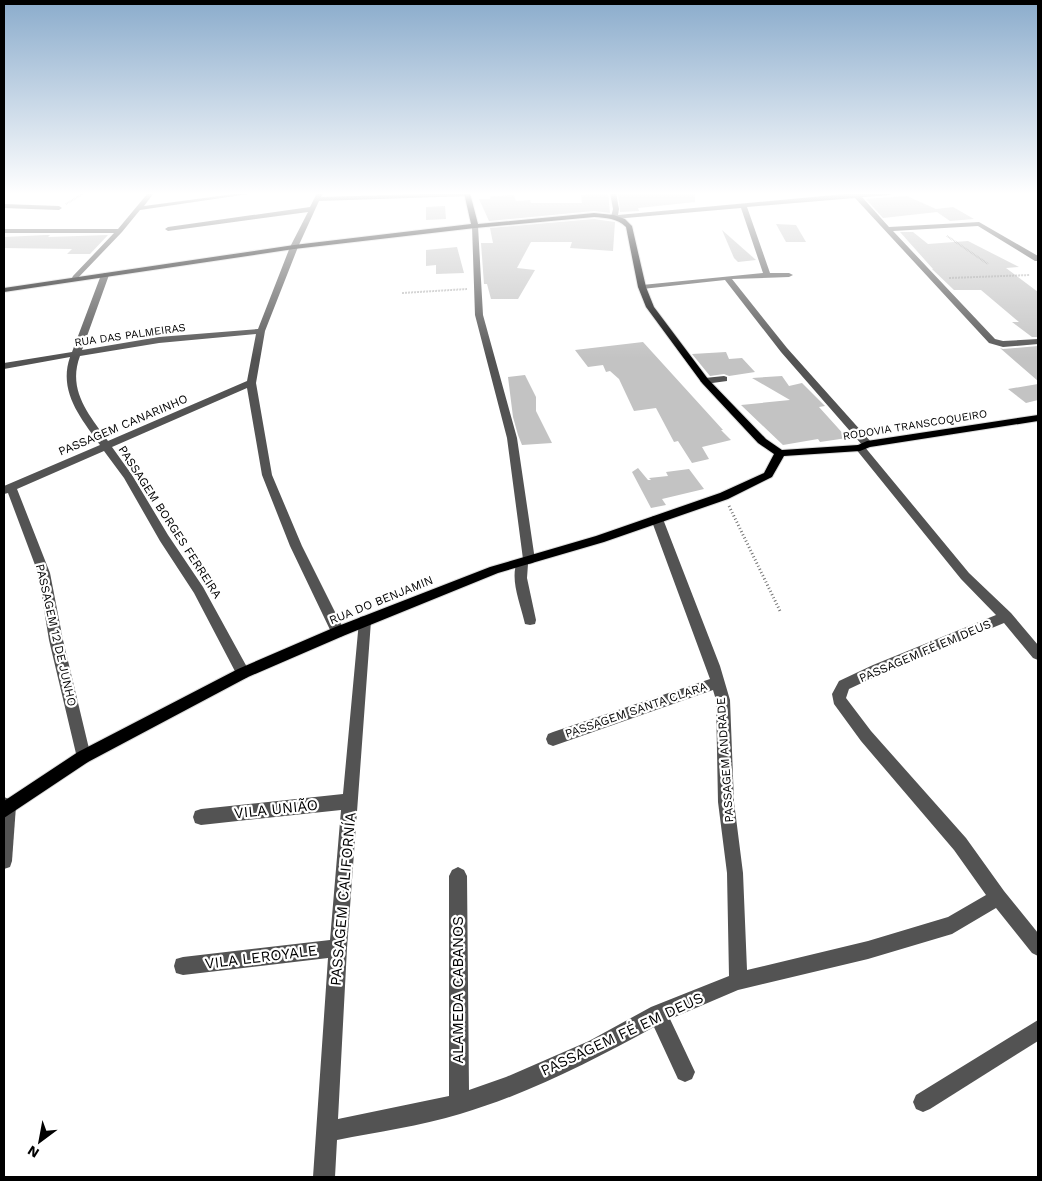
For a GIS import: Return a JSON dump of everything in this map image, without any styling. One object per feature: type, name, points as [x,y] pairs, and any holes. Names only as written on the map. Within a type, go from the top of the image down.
[{"type":"main road","points":[[4,290],[286,248]]},
{"type":"main road","points":[[634,248],[642,287],[650,307],[663,328],[705,381],[762,441],[780,454]]},
{"type":"main road","name":"RODOVIA TRANSCOQUEIRO","points":[[780,454],[863,446],[1038,418]]},
{"type":"main road","name":"RUA DO BENJAMIN","points":[[5,807],[84,757],[243,673],[338,632],[494,570],[600,539],[724,496],[768,475],[780,454]]},
{"type":"street","points":[[76,278],[104,248]]},
{"type":"street","points":[[294,248],[261,331],[252,383],[267,476],[296,546],[338,632]]},
{"type":"street","points":[[476,248],[479,315],[512,438],[525,562],[521,578],[530,620]]},
{"type":"street","points":[[758,248],[767,274]]},
{"type":"street","points":[[904,248],[988,337],[997,343],[1009,344],[1038,341]]},
{"type":"street","points":[[1020,248],[1038,259]]},
{"type":"street","points":[[642,287],[767,274],[789,275]]},
{"type":"street","name":"PASSAGEM BORGES FERREIRA","points":[[105,275],[72,365],[71,385],[78,407],[128,477],[164,538],[199,590],[243,673]]},
{"type":"street","points":[[727,278],[965,576],[1006,617],[1038,654]]},
{"type":"street","name":"RUA DAS PALMEIRAS","points":[[4,366],[159,340],[261,331]]},
{"type":"street","points":[[705,381],[724,379]]},
{"type":"street","name":"PASSAGEM CANARINHO","points":[[8,488],[252,383]]},
{"type":"street","name":"PASSAGEM 12 DE JUNHO","points":[[8,488],[44,573],[56,640],[84,757]]},
{"type":"street","name":"PASSAGEM ANDRADE","points":[[657,520],[718,682],[723,700],[726,802],[735,873],[738,981]]},
{"type":"street","name":"PASSAGEM FÉ EM DEUS","points":[[1006,617],[878,669],[844,685],[839,694],[840,704],[960,844],[998,897],[1038,947]]},
{"type":"street","name":"PASSAGEM CALIFORNÍA","points":[[324,1177],[338,948],[365,621]]},
{"type":"street","name":"PASSAGEM SANTA CLARA","points":[[553,739],[718,682]]},
{"type":"street","name":"VILA UNIÃO","points":[[201,817],[351,801]]},
{"type":"street","points":[[4,861],[5,807]]},
{"type":"street","name":"ALAMEDA CABANOS","points":[[458,876],[459,1104]]},
{"type":"street","name":"PASSAGEM FÉ EM DEUS","points":[[326,1132],[459,1104],[508,1087],[596,1048],[658,1014],[738,981],[868,950],[952,925],[998,897]]},
{"type":"street","name":"VILA LEROYALE","points":[[183,966],[338,948]]},
{"type":"street","points":[[658,1014],[685,1072]]},
{"type":"street","points":[[923,1102],[1038,1030]]},
{"type":"path","points":[[965,248],[988,264]]},
{"type":"path","points":[[933,279],[1030,275]]},
{"type":"path","points":[[402,293],[478,289]]},
{"type":"path","points":[[724,496],[781,613]]},
{"type":"building","points":[[12,248],[96,248],[90,254],[67,254],[72,249]]},
{"type":"building","points":[[457,248],[464,273],[436,274],[436,265],[426,266],[426,250]]},
{"type":"building","points":[[481,248],[528,248],[517,268],[535,270],[518,299],[491,299],[487,284],[484,284]]},
{"type":"building","points":[[572,248],[613,248],[613,251]]},
{"type":"building","points":[[730,248],[743,248],[756,260],[738,262]]},
{"type":"building","points":[[914,248],[982,248],[1019,267],[1006,268],[1038,292],[1038,337],[1032,337],[1012,322],[1019,322],[981,290],[954,290]]},
{"type":"building","points":[[643,342],[731,440],[702,447],[709,459],[692,463],[678,441],[674,442],[656,408],[634,411],[619,379],[610,371],[606,372],[603,365],[588,367],[575,350]]},
{"type":"building","points":[[1038,346],[1038,381],[1000,348],[1003,349]]},
{"type":"building","points":[[726,352],[729,359],[742,358],[755,372],[729,376],[724,374],[710,376],[692,354]]},
{"type":"building","points":[[525,375],[536,397],[536,411],[552,443],[522,445],[518,435],[513,417],[508,377]]},
{"type":"building","points":[[782,376],[789,386],[802,383],[825,406],[819,407],[847,438],[820,442],[818,439],[783,445],[741,405],[790,400],[752,378]]},
{"type":"building","points":[[1038,384],[1038,400],[1026,403],[1008,389]]},
{"type":"building","points":[[638,468],[648,480],[651,480],[649,478],[668,476],[666,472],[689,469],[704,489],[662,499],[666,505],[651,508],[632,472]]}]
